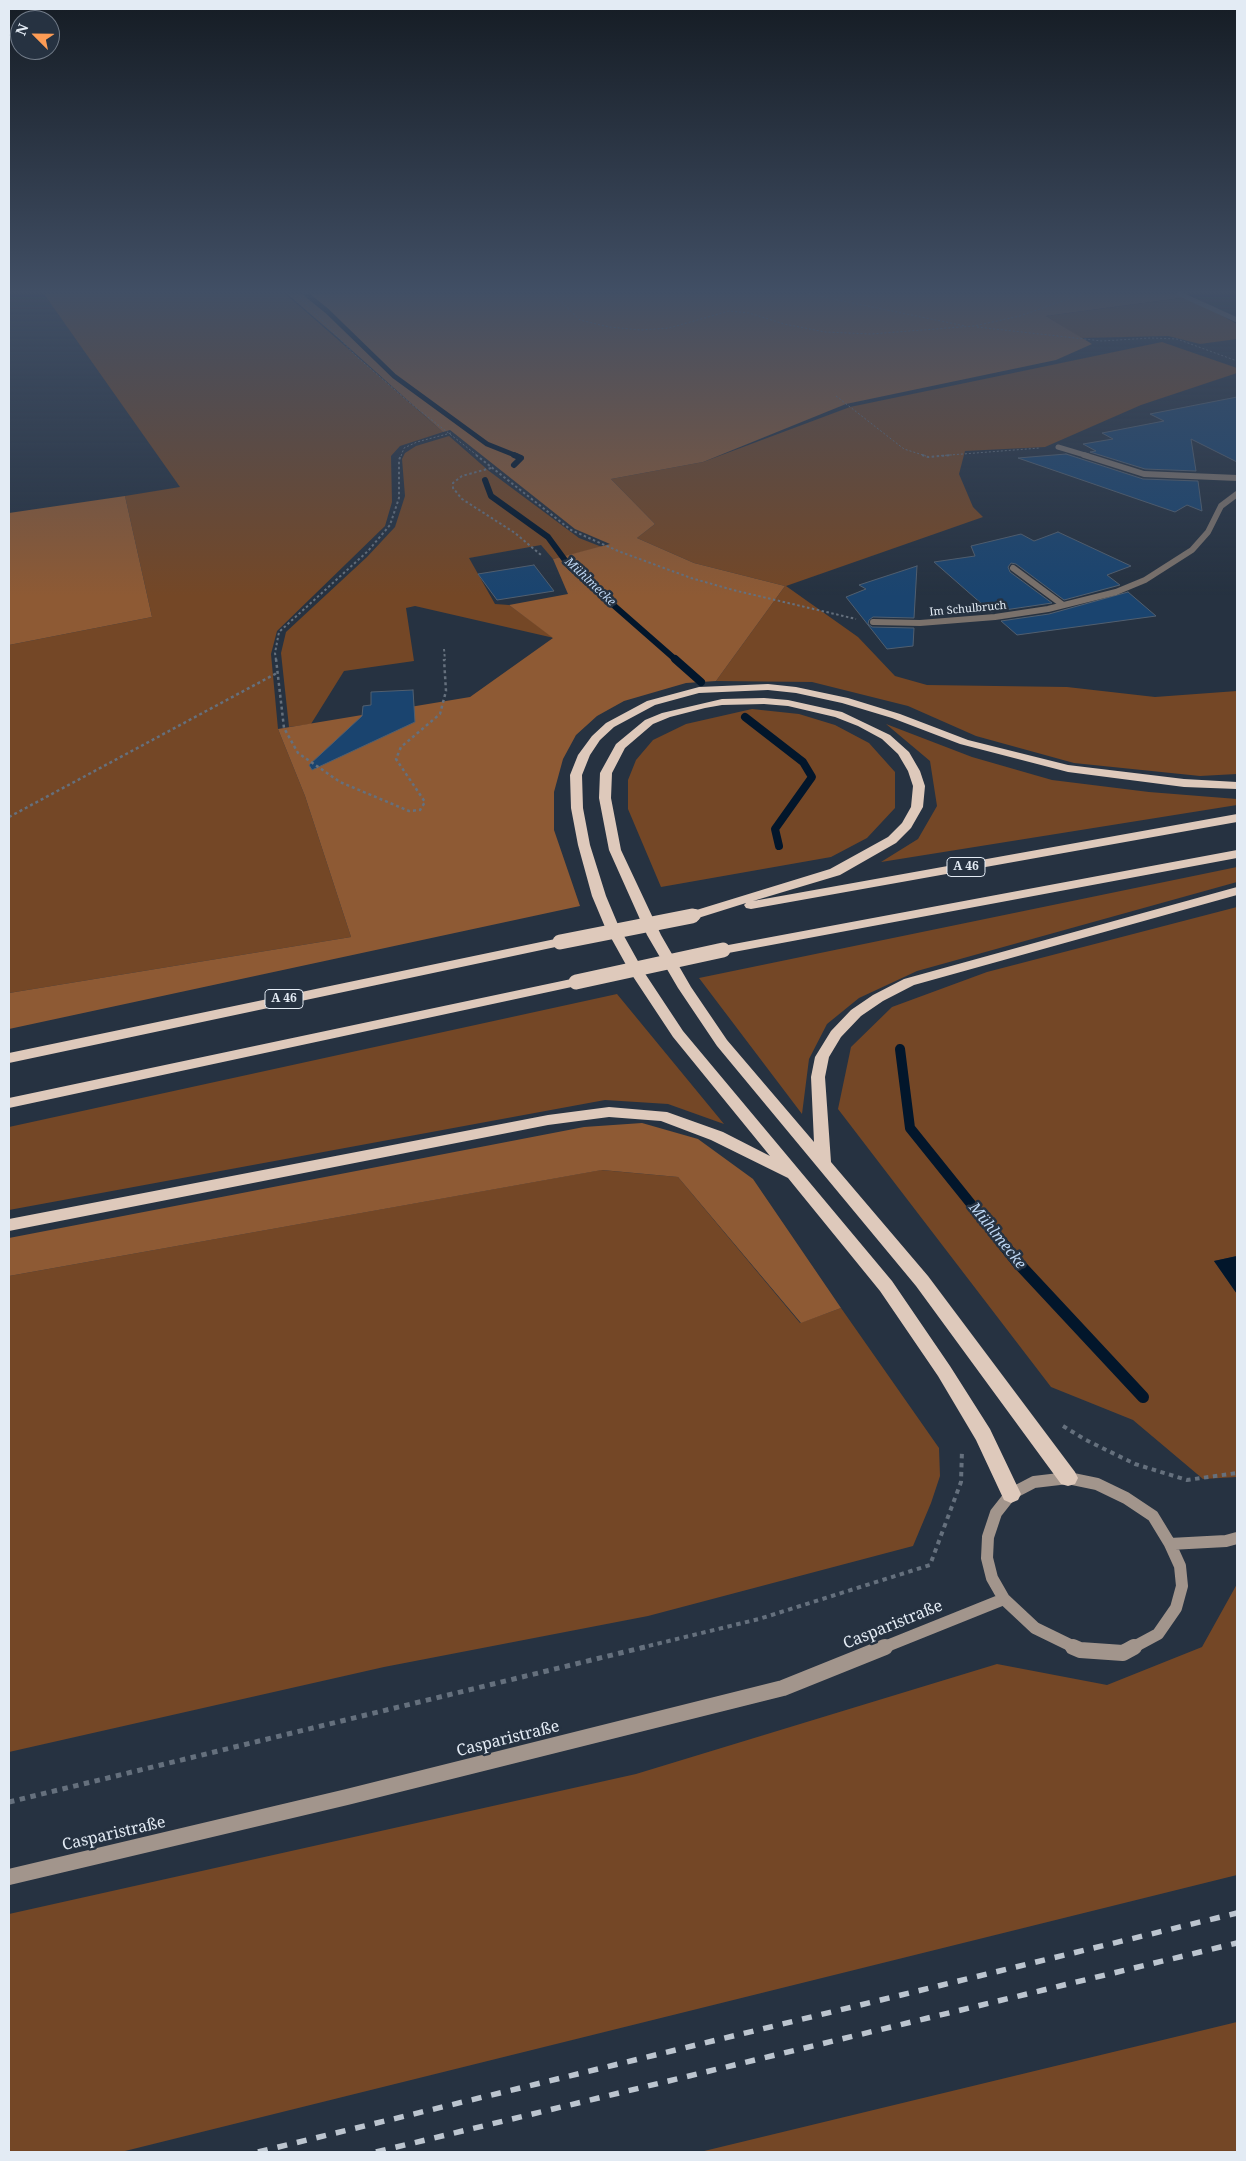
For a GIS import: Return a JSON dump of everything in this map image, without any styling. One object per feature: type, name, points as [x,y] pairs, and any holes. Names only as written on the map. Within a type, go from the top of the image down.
[{"type":"highway","points":[[1011,1494],[983,1435],[944,1371],[886,1286],[678,1034],[637,972],[612,927],[599,896],[584,845],[577,808],[576,774],[584,755],[596,738],[610,725],[651,703],[699,690],[748,687],[796,690],[864,706],[964,742],[1060,767],[1147,780],[1237,785]]},
{"type":"highway","points":[[695,915],[808,878],[835,872],[892,840],[907,825],[917,807],[919,786],[914,771],[903,752],[886,737],[862,724],[838,714],[788,703],[729,702],[704,704],[683,710],[649,722],[620,746],[612,758],[606,772],[605,798],[615,850],[654,936],[685,988],[722,1043],[922,1282],[1068,1478]]},
{"type":"highway","name":"A 46","points":[[9,1058],[695,915],[1237,818]]},
{"type":"highway","points":[[9,1103],[723,950],[1237,854]]},
{"type":"highway","points":[[823,1162],[818,1077],[822,1057],[836,1034],[856,1014],[878,998],[909,982],[1237,891]]},
{"type":"highway","points":[[9,1226],[548,1120],[609,1112],[662,1116],[687,1124],[717,1136],[796,1176]]},
{"type":"main road","points":[[1068,1478],[1097,1484],[1126,1498],[1153,1516],[1170,1544],[1180,1566],[1182,1586],[1176,1608],[1158,1634],[1123,1653],[1080,1650],[1035,1628],[1004,1599],[992,1578],[987,1558],[988,1537],[996,1513],[1011,1494],[1034,1482],[1068,1478]]},
{"type":"main road","points":[[1170,1544],[1237,1538]]},
{"type":"main road","name":"Casparistraße","points":[[9,1876],[347,1797],[782,1688],[1004,1599]]},
{"type":"street","points":[[1058,447],[1144,474],[1237,478]]},
{"type":"street","name":"Im Schulbruch","points":[[873,622],[920,623],[995,617],[1063,605],[1116,592],[1144,580],[1192,550],[1208,532],[1220,506],[1237,494]]},
{"type":"street","points":[[1013,568],[1063,605]]},
{"type":"path","points":[[401,395],[571,530],[618,551],[714,585],[873,622]]},
{"type":"path","points":[[836,396],[904,449],[928,457],[1058,447]]},
{"type":"path","points":[[444,649],[446,690],[440,714],[401,747],[396,759],[425,802],[420,810],[409,812],[340,782],[298,753],[284,728],[275,653],[279,632],[368,551],[390,525],[399,498],[399,460],[404,448],[417,442],[451,434]]},
{"type":"path","points":[[491,468],[462,476],[453,484],[453,488],[462,499],[514,533],[541,555]]},
{"type":"path","points":[[9,817],[277,672]]},
{"type":"path","points":[[1026,1423],[1050,1418],[1086,1440],[1135,1464],[1187,1480],[1237,1473]]},
{"type":"path","points":[[9,1802],[759,1619],[930,1565],[961,1482],[962,1443],[983,1435]]},
{"type":"shaded area","points":[[115,395],[401,395],[443,432],[400,446],[391,456],[392,502],[385,526],[277,631],[271,654],[278,729],[305,796],[351,937],[9,993],[9,645],[152,617],[125,496],[180,487]]},
{"type":"shaded area","points":[[402,395],[890,395],[846,404],[703,462],[611,479],[655,524],[637,538],[694,563],[785,586],[716,681],[686,683],[624,701],[597,716],[576,735],[563,759],[554,792],[554,830],[580,906],[9,1029],[9,993],[351,937],[305,796],[278,729],[470,697],[553,638],[509,605],[568,594],[553,559],[610,544],[575,529],[450,430],[443,432]]},
{"type":"shaded area","points":[[908,395],[1171,395],[1141,405],[1045,447],[965,451],[959,474],[973,507],[983,517],[786,586],[858,637],[895,676],[927,685],[1067,687],[1155,697],[1237,691],[1237,774],[1200,776],[1074,763],[976,736],[908,706],[812,682],[716,681],[785,586],[694,563],[637,538],[655,524],[611,479],[703,462],[850,407]]},
{"type":"shaded area","points":[[449,436],[489,471],[579,538],[602,547],[553,559],[541,545],[469,558],[495,604],[509,605],[554,638],[415,606],[406,608],[414,661],[344,671],[311,724],[289,727],[281,653],[286,632],[367,557],[395,527],[405,496],[402,459],[405,453],[416,446]]},
{"type":"shaded area","points":[[125,496],[152,617],[9,645],[9,513]]},
{"type":"shaded area","points":[[752,709],[799,714],[835,725],[869,743],[895,772],[895,808],[867,838],[831,857],[661,887],[628,809],[628,780],[636,760],[653,740],[686,724]]},
{"type":"shaded area","points":[[886,724],[972,757],[1052,780],[1149,792],[1237,799],[1237,805],[881,862],[918,839],[937,806],[930,761]]},
{"type":"shaded area","points":[[1237,867],[1237,882],[917,971],[859,998],[827,1024],[809,1059],[802,1114],[699,978]]},
{"type":"shaded area","points":[[1237,907],[1237,1256],[1214,1261],[1237,1294],[1237,1477],[1203,1479],[1133,1420],[1051,1387],[838,1109],[851,1047],[892,1007],[987,972]]},
{"type":"shaded area","points":[[617,994],[724,1124],[668,1104],[605,1100],[9,1210],[9,1127]]},
{"type":"shaded area","points":[[642,1123],[698,1139],[753,1179],[841,1308],[801,1323],[678,1177],[602,1170],[9,1276],[9,1238],[584,1127]]},
{"type":"shaded area","points":[[601,1170],[678,1177],[800,1323],[841,1308],[939,1448],[940,1476],[913,1546],[648,1616],[384,1667],[9,1752],[9,1276]]},
{"type":"shaded area","points":[[1237,1584],[1237,1875],[121,2152],[9,2152],[9,1914],[636,1774],[997,1664],[1107,1685],[1202,1647]]},
{"type":"shaded area","points":[[1237,2022],[1237,2152],[700,2152]]},
{"type":"water","points":[[1237,1256],[1237,1294],[1214,1261]]},
{"type":"building","points":[[1237,397],[1237,462],[1191,439],[1196,471],[1145,469],[1090,452],[1096,451],[1083,444],[1113,439],[1102,433],[1164,421],[1150,414]]},
{"type":"building","points":[[1066,454],[1143,479],[1198,481],[1202,511],[1187,505],[1175,512],[1018,458]]},
{"type":"building","points":[[1058,532],[1131,566],[1107,575],[1120,585],[1064,600],[1016,564],[1011,563],[1008,567],[1010,572],[1052,603],[991,612],[934,562],[975,556],[971,546],[1021,534],[1034,541]]},
{"type":"building","points":[[534,565],[554,591],[497,600],[478,574]]},
{"type":"building","points":[[917,566],[914,618],[873,617],[869,620],[868,624],[872,627],[914,628],[913,646],[887,649],[846,597],[866,589],[859,585]]},
{"type":"building","points":[[1128,592],[1156,616],[1017,635],[1001,621],[1049,614]]},
{"type":"building","points":[[413,690],[415,722],[312,770],[309,765],[362,716],[363,706],[371,705],[371,692]]},
{"type":"waterway","name":"Mühlmecke","points":[[420,395],[487,444],[517,456]]},
{"type":"waterway","name":"Mühlmecke","points":[[514,455],[521,458],[514,465]]},
{"type":"waterway","name":"Mühlmecke","points":[[485,480],[491,496],[548,537],[570,567],[676,660]]},
{"type":"waterway","name":"Mühlmecke","points":[[675,659],[701,682]]},
{"type":"waterway","name":"Mühlmecke","points":[[745,717],[803,762],[812,777],[775,829],[779,846]]},
{"type":"waterway","name":"Mühlmecke","points":[[900,1049],[910,1128],[1000,1240]]},
{"type":"waterway","name":"Mühlmecke","points":[[999,1239],[1019,1264],[1143,1397]]},
{"type":"railway","points":[[258,2152],[1237,1913]]},
{"type":"railway","points":[[376,2152],[1237,1943]]}]
